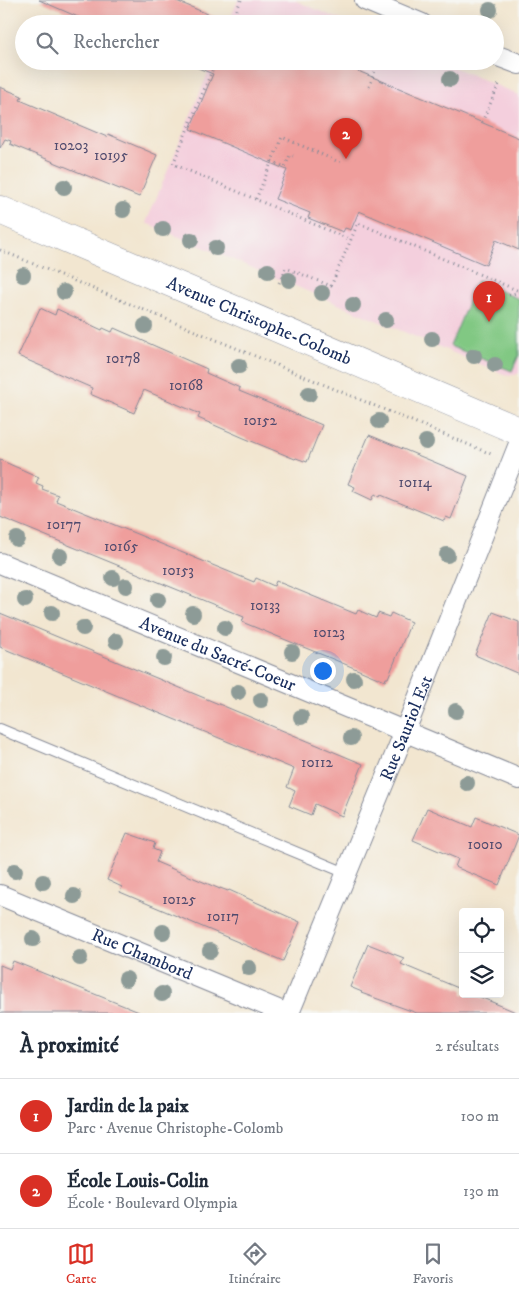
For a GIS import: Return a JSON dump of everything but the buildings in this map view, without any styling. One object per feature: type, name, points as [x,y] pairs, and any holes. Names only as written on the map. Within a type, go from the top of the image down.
[{"type":"main road","name":"Avenue Christophe-Colomb","points":[[0,210],[519,430]]},
{"type":"street","points":[[364,0],[400,15]]},
{"type":"street","points":[[504,58],[519,64]]},
{"type":"street","name":"Rue Sauriol Est","points":[[289,1013],[405,731],[519,444]]},
{"type":"street","name":"Avenue du Sacré-Coeur","points":[[0,563],[519,779]]},
{"type":"street","name":"Rue Chambord","points":[[0,894],[285,1013]]},
{"type":"lane","points":[[0,729],[346,873]]},
{"type":"path","points":[[235,15],[241,0]]},
{"type":"path","points":[[212,70],[173,164],[351,240]]},
{"type":"path","points":[[369,87],[376,70]]},
{"type":"path","points":[[482,122],[500,82]]},
{"type":"path","points":[[256,199],[282,137],[341,163]]},
{"type":"path","points":[[272,162],[285,167],[290,155],[293,156]]},
{"type":"path","points":[[279,283],[286,268],[331,286],[358,224],[519,292]]},
{"type":"path","name":"Avenue Christophe-Colomb","points":[[0,250],[480,449]]},
{"type":"path","points":[[509,295],[519,292]]},
{"type":"shaded area","points":[[238,0],[294,0],[329,15],[232,15]]},
{"type":"shaded area","points":[[209,70],[460,70],[519,95],[519,373],[506,375],[146,223]]},
{"type":"green space","points":[[477,281],[519,299],[519,355],[512,371],[450,346]]},
{"type":"place","name":"École Louis-Colin","points":[[346,159]]},
{"type":"place","name":"Jardin de la paix","points":[[489,322]]}]
